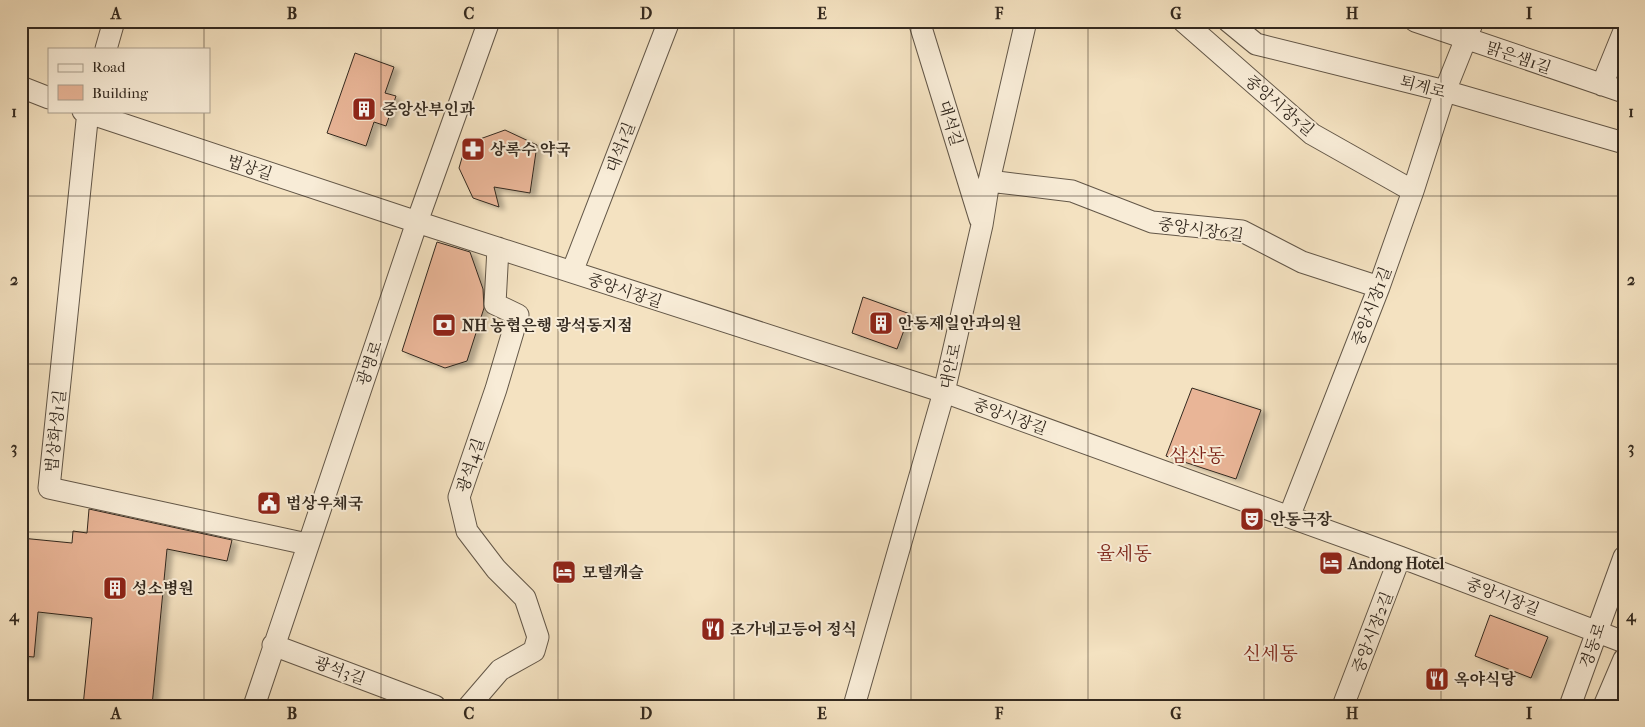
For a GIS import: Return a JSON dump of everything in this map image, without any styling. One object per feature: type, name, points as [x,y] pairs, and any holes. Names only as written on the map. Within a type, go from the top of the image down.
[{"type":"street","points":[[106,48],[114,21]]},
{"type":"street","name":"광명로","points":[[254,706],[417,222],[489,21]]},
{"type":"street","name":"대석1길","points":[[572,272],[669,21]]},
{"type":"street","name":"대석길","points":[[919,21],[982,225]]},
{"type":"street","name":"대안로","points":[[854,706],[944,392],[982,225],[989,181],[1025,21]]},
{"type":"street","name":"중앙시장5길","points":[[1183,21],[1312,134],[1413,190]]},
{"type":"street","name":"퇴계로","points":[[1228,21],[1256,44],[1445,91],[1624,143]]},
{"type":"street","name":"맑은샘1길","points":[[1415,21],[1469,30],[1602,85],[1624,92]]},
{"type":"street","name":"중앙시장1길","points":[[1289,518],[1379,287],[1445,91],[1469,30]]},
{"type":"street","points":[[1602,85],[1624,31]]},
{"type":"street","points":[[21,86],[48,98]]},
{"type":"street","name":"법상길","points":[[86,112],[417,222]]},
{"type":"street","name":"법상화성1길","points":[[86,112],[49,488],[307,544]]},
{"type":"street","name":"중앙시장6길","points":[[989,181],[1072,190],[1152,222],[1242,231],[1302,262],[1379,287]]},
{"type":"street","name":"중앙시장길","points":[[417,222],[944,392],[1400,558],[1624,642]]},
{"type":"street","name":"광석4길","points":[[469,706],[500,670],[534,651],[538,637],[525,598],[496,569],[466,531],[459,497],[496,388],[518,315],[495,304],[498,248]]},
{"type":"street","name":"경동로","points":[[1570,706],[1624,557]]},
{"type":"street","name":"중앙시장2길","points":[[1343,706],[1400,558]]},
{"type":"street","name":"광석3길","points":[[273,645],[429,705]]},
{"type":"street","name":"경동로","points":[[1604,706],[1624,659]]},
{"type":"building","name":"중앙산부인과","points":[[355,53],[394,67],[385,93],[396,96],[386,126],[374,122],[366,146],[327,133]]},
{"type":"building","points":[[505,130],[537,145],[530,193],[494,187],[499,207],[473,198],[459,168],[466,144]]},
{"type":"building","name":"NH 농협은행 광석동지점","points":[[437,242],[470,252],[483,289],[484,308],[467,361],[445,368],[402,351]]},
{"type":"building","name":"안동제일안과의원","points":[[863,297],[910,314],[897,349],[852,333]]},
{"type":"building","points":[[1192,388],[1261,410],[1236,479],[1166,456]]},
{"type":"building","name":"성소병원","points":[[89,509],[232,540],[227,561],[167,549],[152,706],[83,706],[92,618],[38,612],[34,657],[21,656],[21,538],[72,543],[73,531],[87,533]]},
{"type":"building","points":[[1490,615],[1548,637],[1531,678],[1475,656]]},
{"type":"place","name":"중앙산부인과","points":[[364,109]]},
{"type":"place","name":"상록수 약국","points":[[473,149]]},
{"type":"place","name":"안동제일안과의원","points":[[881,323]]},
{"type":"place","name":"NH 농협은행 광석동지점","points":[[444,325]]},
{"type":"place","name":"법상우체국","points":[[269,503]]},
{"type":"place","name":"안동극장","points":[[1252,519]]},
{"type":"place","name":"Andong Hotel","points":[[1331,563]]},
{"type":"place","name":"모텔캐슬","points":[[564,572]]},
{"type":"place","name":"성소병원","points":[[115,588]]},
{"type":"place","name":"조가네고등어 정식","points":[[713,629]]},
{"type":"place","name":"옥야식당","points":[[1437,679]]},
{"type":"district","name":"삼산동","points":[[1197,455]]},
{"type":"district","name":"율세동","points":[[1124,553]]},
{"type":"district","name":"신세동","points":[[1270,653]]}]
